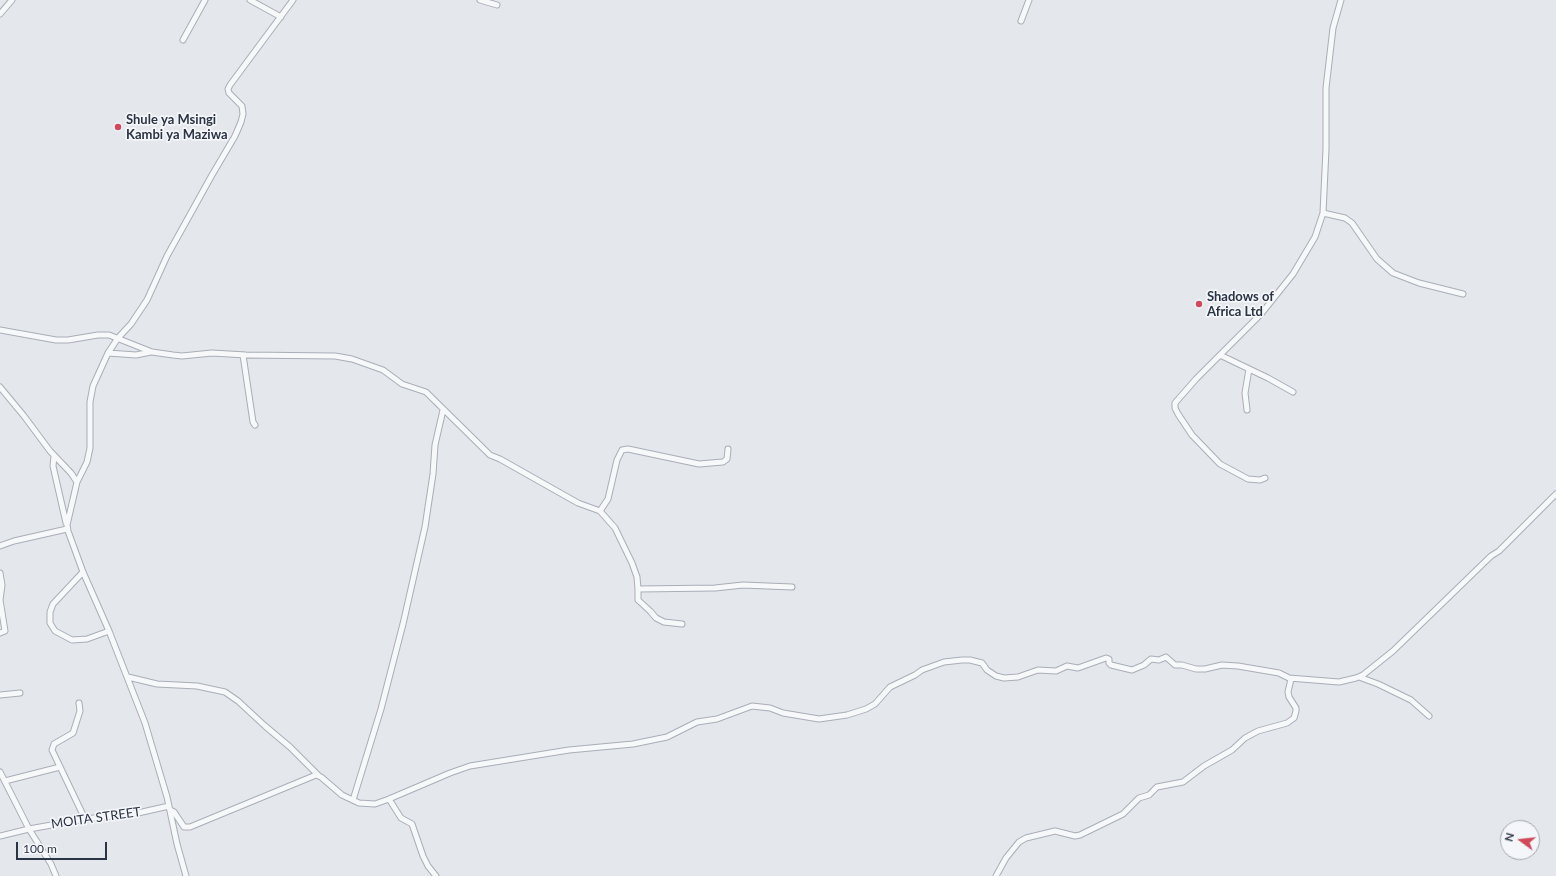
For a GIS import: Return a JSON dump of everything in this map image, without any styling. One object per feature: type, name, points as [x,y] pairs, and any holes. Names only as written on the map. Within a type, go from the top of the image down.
[{"type":"street","points":[[0,14],[12,0]]},
{"type":"street","points":[[183,40],[205,0]]},
{"type":"street","points":[[250,0],[281,16]]},
{"type":"street","points":[[67,527],[77,482],[87,462],[90,448],[90,402],[93,386],[108,353],[118,338],[131,324],[147,300],[167,256],[235,136],[243,114],[242,106],[229,93],[228,89],[230,84],[293,0]]},
{"type":"street","points":[[480,0],[497,5]]},
{"type":"street","points":[[1021,21],[1029,0]]},
{"type":"street","points":[[1265,478],[1260,480],[1248,479],[1220,464],[1192,435],[1175,408],[1177,400],[1261,314],[1293,274],[1315,238],[1323,212],[1326,149],[1326,88],[1334,22],[1341,0]]},
{"type":"street","points":[[1323,212],[1345,218],[1352,223],[1377,259],[1393,273],[1412,281],[1463,294]]},
{"type":"street","points":[[0,330],[56,340],[109,335],[152,352],[182,356],[212,353],[242,355],[334,356],[352,359],[383,370],[406,386],[426,392],[440,404],[443,410],[490,455],[500,459],[578,503],[600,511],[615,528],[635,571],[638,600],[656,618],[664,622],[682,624]]},
{"type":"street","points":[[108,353],[136,355],[152,352]]},
{"type":"street","points":[[242,355],[253,422],[255,425]]},
{"type":"street","points":[[1220,355],[1280,383],[1293,392]]},
{"type":"street","points":[[1247,410],[1245,393],[1249,369]]},
{"type":"street","points":[[0,387],[54,456],[72,473],[77,482]]},
{"type":"street","points":[[353,800],[381,709],[404,624],[425,528],[433,474],[435,445],[443,410]]},
{"type":"street","points":[[600,511],[608,499],[617,460],[622,450],[632,449],[699,464],[723,462],[727,459],[728,449]]},
{"type":"street","points":[[54,456],[53,466],[67,527],[83,572],[128,676],[144,723],[169,808],[186,876]]},
{"type":"street","points":[[128,676],[157,684],[197,686],[225,692],[238,701],[265,726],[290,746],[335,790],[353,800],[366,804],[375,804],[389,799],[470,766],[569,750],[633,744],[667,736],[697,722],[717,719],[752,706],[818,719],[848,715],[866,709],[875,704],[890,687],[922,670],[934,665],[956,661],[970,660],[980,662],[987,670],[996,676],[1004,678],[1018,677],[1038,670],[1058,671],[1067,666],[1078,668],[1106,658],[1109,659],[1109,663],[1111,665],[1132,670],[1144,665],[1151,659],[1159,660],[1166,657],[1175,665],[1182,665],[1196,670],[1222,665],[1238,666],[1279,673],[1291,679],[1339,682],[1360,677],[1393,651],[1486,560],[1499,551],[1556,494]]},
{"type":"street","points":[[0,546],[67,527]]},
{"type":"street","points":[[83,572],[53,604],[50,612],[50,623],[55,631],[72,640],[87,639],[109,631]]},
{"type":"street","points":[[0,573],[2,585],[0,600],[5,631],[0,633]]},
{"type":"street","points":[[638,589],[715,588],[743,585],[792,588]]},
{"type":"street","points":[[1360,677],[1411,700],[1429,716]]},
{"type":"street","points":[[996,876],[1006,858],[1020,842],[1026,838],[1055,832],[1075,836],[1080,835],[1123,814],[1139,798],[1149,795],[1157,787],[1183,782],[1204,766],[1232,750],[1245,738],[1286,723],[1294,718],[1296,708],[1289,697],[1288,692],[1291,679]]},
{"type":"street","points":[[0,695],[20,694]]},
{"type":"street","points":[[79,703],[80,711],[72,733],[52,745],[53,754],[85,819]]},
{"type":"street","points":[[5,781],[60,767]]},
{"type":"street","points":[[0,772],[29,829],[51,864],[56,876]]},
{"type":"street","points":[[169,808],[174,812],[184,827],[190,827],[319,776]]},
{"type":"street","points":[[389,799],[401,818],[412,824],[423,856],[428,866],[436,876]]},
{"type":"street","name":"MOITA STREET","points":[[0,836],[85,819],[169,808]]},
{"type":"place","name":"Shule ya Msingi Kambi ya Maziwa","points":[[118,127]]},
{"type":"place","name":"Shadows of Africa Ltd","points":[[1199,304]]}]
